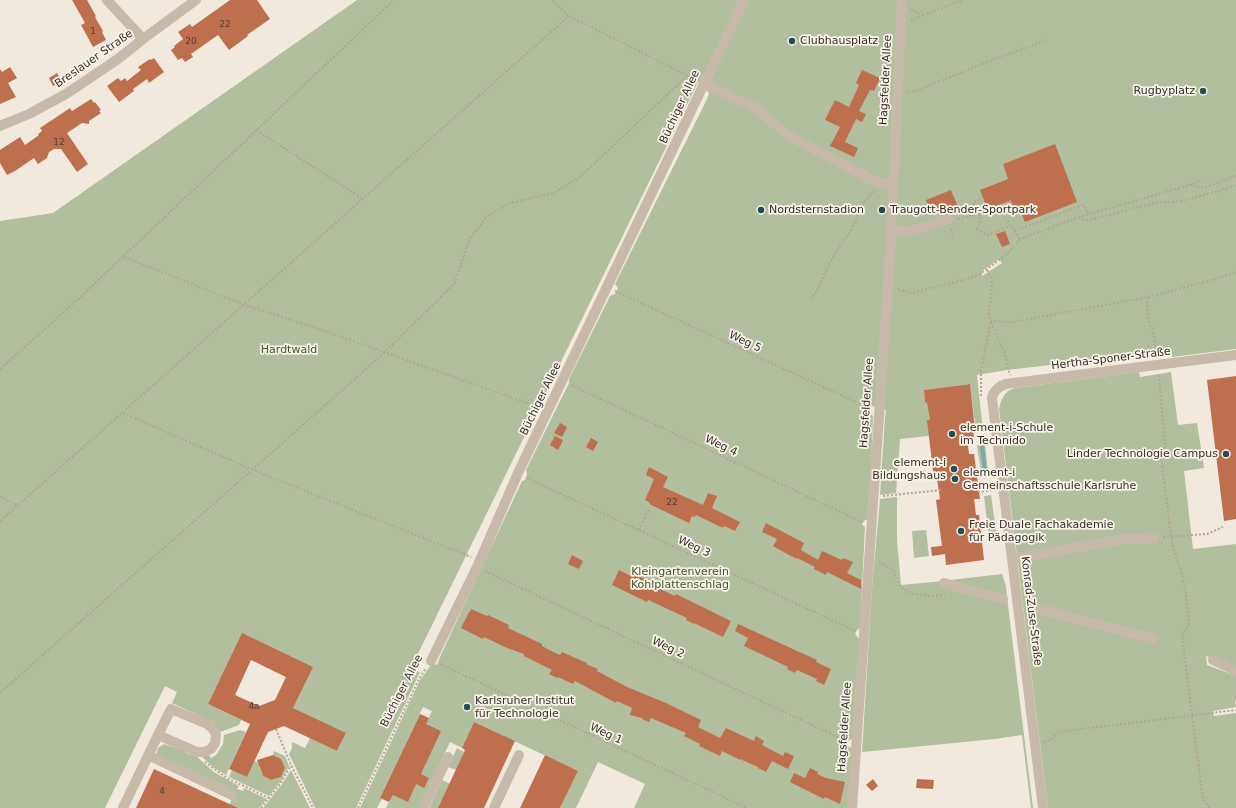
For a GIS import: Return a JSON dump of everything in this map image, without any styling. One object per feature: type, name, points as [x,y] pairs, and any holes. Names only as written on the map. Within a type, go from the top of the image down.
[{"type":"street","points":[[107,0],[143,39]]},
{"type":"street","name":"Breslauer Straße","points":[[0,126],[28,114],[66,94],[118,59],[196,0]]},
{"type":"street","name":"Büchiger Allee","points":[[435,662],[480,565],[518,473],[744,0]]},
{"type":"street","name":"Hagsfelder Allee","points":[[852,808],[888,286],[902,0]]},
{"type":"street","points":[[704,84],[757,109],[788,135],[878,183],[893,185]]},
{"type":"street","points":[[891,230],[912,232],[948,219]]},
{"type":"street","name":"Hertha-Sponer-Straße","points":[[994,394],[1001,386],[1011,384],[1236,355]]},
{"type":"street","name":"Konrad-Zuse-Straße","points":[[994,394],[992,398],[1044,808]]},
{"type":"street","points":[[1012,559],[1113,540],[1154,538]]},
{"type":"street","points":[[944,583],[1003,599]]},
{"type":"street","points":[[1036,608],[1153,639]]},
{"type":"street","points":[[1213,660],[1236,671]]},
{"type":"street","points":[[123,808],[148,755],[158,735],[171,709],[207,724],[213,728],[216,735],[215,743],[211,749],[204,752],[197,752],[158,735]]},
{"type":"street","points":[[148,755],[232,795]]},
{"type":"street","points":[[494,808],[519,755]]},
{"type":"street","points":[[423,808],[448,757]]},
{"type":"path","points":[[0,370],[124,257],[394,0]]},
{"type":"path","points":[[553,0],[569,16],[704,84]]},
{"type":"path","points":[[910,20],[962,0]]},
{"type":"path","points":[[0,521],[569,16]]},
{"type":"path","points":[[897,92],[906,93],[918,90],[1047,40]]},
{"type":"path","points":[[0,693],[384,353],[454,284],[470,238],[487,217],[510,203],[554,193],[580,178],[688,75]]},
{"type":"path","points":[[256,130],[363,200]]},
{"type":"path","points":[[1190,184],[1204,188],[1236,176]]},
{"type":"path","points":[[888,286],[911,293],[964,280],[987,270],[1006,255],[1020,239],[1089,214],[1203,180]]},
{"type":"path","points":[[1080,217],[1083,220],[1090,220],[1155,203],[1181,201],[1236,185]]},
{"type":"path","points":[[811,300],[832,258],[850,232],[864,202],[875,190]]},
{"type":"path","points":[[983,198],[973,203],[981,219],[977,230],[988,235],[1010,226]]},
{"type":"path","points":[[1142,199],[1144,206]]},
{"type":"path","points":[[948,219],[959,220],[978,214],[989,215],[1000,211],[1007,202],[1011,201]]},
{"type":"path","points":[[997,204],[1000,211],[1020,239]]},
{"type":"path","points":[[1014,231],[1082,205],[1089,214]]},
{"type":"path","points":[[124,257],[245,305],[316,328],[548,411]]},
{"type":"path","points":[[987,270],[991,277],[992,286],[989,313],[1008,364],[1011,384]]},
{"type":"path","points":[[991,321],[1013,322],[1148,297],[1236,272]]},
{"type":"path","name":"Weg 5","points":[[616,292],[867,408]]},
{"type":"path","points":[[1148,297],[1147,304],[1149,322],[1153,331],[1158,365],[1165,444],[1161,458],[1171,537],[1185,588],[1188,624],[1182,636],[1203,799],[1210,808]]},
{"type":"path","points":[[981,396],[981,371],[991,321]]},
{"type":"path","name":"Weg 4","points":[[563,381],[871,527]]},
{"type":"path","name":"Weg 2","points":[[123,413],[252,470],[480,565],[848,742]]},
{"type":"path","name":"Weg 3","points":[[526,477],[856,632]]},
{"type":"path","points":[[896,495],[942,490]]},
{"type":"path","points":[[978,492],[993,490]]},
{"type":"path","points":[[0,497],[18,506]]},
{"type":"path","points":[[639,530],[650,507]]},
{"type":"path","points":[[1171,537],[1207,534],[1223,527]]},
{"type":"path","points":[[869,558],[880,562],[893,570],[896,578],[904,589],[911,593],[927,596],[949,594]]},
{"type":"path","name":"Büchiger Allee","points":[[358,808],[419,679],[435,662]]},
{"type":"path","name":"Weg 1","points":[[435,662],[746,808]]},
{"type":"path","points":[[1036,744],[1053,738],[1057,733],[1064,731],[1236,710]]},
{"type":"path","points":[[276,729],[291,766],[313,808]]},
{"type":"path","points":[[197,752],[207,764],[226,778],[269,798]]},
{"type":"path","points":[[261,808],[280,784],[291,766]]},
{"type":"green space","points":[[357,0],[1236,0],[1236,349],[1172,357],[1171,354],[1137,358],[1137,355],[1007,370],[977,375],[983,431],[976,431],[970,384],[924,390],[925,402],[928,402],[931,420],[929,436],[900,439],[896,493],[880,495],[886,410],[868,405],[866,410],[873,416],[871,467],[867,520],[865,520],[862,524],[865,527],[860,628],[855,634],[859,639],[853,739],[849,740],[847,745],[852,749],[848,808],[634,808],[645,784],[598,762],[576,808],[560,808],[578,771],[474,722],[462,748],[450,742],[419,808],[386,808],[432,711],[423,707],[380,798],[382,799],[377,808],[360,808],[420,680],[431,665],[437,665],[522,481],[525,480],[527,474],[526,470],[569,383],[569,379],[610,296],[615,294],[618,288],[615,284],[707,99],[709,93],[698,82],[411,668],[420,672],[356,808],[315,808],[289,754],[292,748],[292,742],[305,748],[310,738],[337,751],[346,734],[293,708],[312,667],[242,634],[208,704],[241,720],[239,725],[220,732],[213,722],[172,703],[177,692],[165,686],[105,808],[0,808],[0,221],[53,213]],"holes":[[[999,259],[1002,263],[982,276],[982,271]]]},
{"type":"green space","points":[[1139,372],[1140,377],[1171,372],[1178,425],[1197,423],[1204,468],[1184,471],[1193,549],[1236,544],[1236,668],[1206,656],[1207,665],[1236,676],[1236,707],[1213,711],[1214,716],[1236,713],[1236,808],[1048,808],[999,409],[1005,394],[1015,388]]},
{"type":"green space","points":[[980,443],[985,443],[988,473],[983,473],[981,471],[977,446]]},
{"type":"green space","points":[[991,495],[997,537],[989,538],[984,496]]},
{"type":"green space","points":[[897,497],[897,540],[901,585],[1002,574],[1006,586],[1033,808],[1031,808],[1022,735],[862,752],[872,588],[880,499]]},
{"type":"green space","points":[[926,530],[929,556],[914,558],[912,531]]},
{"type":"green space","points":[[240,730],[246,732],[226,775],[213,767],[202,757],[209,755],[211,758],[216,755],[223,744],[224,735]]},
{"type":"green space","points":[[164,744],[196,756],[214,772],[239,786],[237,789],[243,791],[244,788],[267,799],[259,808],[228,808],[235,792],[156,755],[158,748]]},
{"type":"green space","points":[[457,748],[464,752],[456,770],[448,767]]},
{"type":"green space","points":[[274,751],[285,756],[289,766],[281,781],[269,796],[229,777],[232,770],[247,777],[254,761],[261,764],[259,767],[263,776],[271,780],[281,777],[285,768],[281,759],[273,755]]},
{"type":"green space","points":[[291,770],[310,808],[263,808],[282,784]]},
{"type":"green space","points":[[442,780],[450,784],[438,808],[429,808]]},
{"type":"water","points":[[980,445],[984,446],[987,470],[985,472],[983,470]]},
{"type":"building","points":[[72,0],[87,0],[96,16],[95,17],[106,40],[93,47],[81,25],[85,23]]},
{"type":"building","points":[[230,0],[257,0],[270,19],[229,50],[218,35],[191,54],[193,57],[185,62],[182,58],[178,60],[171,50],[183,39],[178,32],[190,24],[192,27]]},
{"type":"building","points":[[154,58],[164,72],[149,83],[147,79],[119,102],[107,86],[118,78],[121,81],[125,78],[127,81],[141,70],[138,67]]},
{"type":"building","points":[[10,67],[17,78],[8,83],[16,97],[0,104],[0,69],[2,72]]},
{"type":"building","points":[[862,70],[880,78],[874,91],[870,90],[859,111],[866,114],[862,122],[856,119],[845,142],[858,148],[854,157],[830,146],[840,127],[825,120],[835,100],[849,107],[859,85],[856,83]]},
{"type":"building","points":[[57,73],[62,82],[53,86],[49,78]]},
{"type":"building","points":[[91,99],[101,110],[99,111],[101,113],[89,121],[89,124],[82,123],[67,133],[88,164],[77,172],[61,149],[54,149],[49,152],[47,158],[38,164],[34,158],[7,175],[0,163],[0,150],[20,137],[25,145],[39,135],[38,134],[42,131],[40,128],[70,108],[72,111]]},
{"type":"building","points":[[1055,144],[1077,202],[1025,222],[1020,210],[1015,212],[1011,201],[987,208],[980,190],[1008,179],[1003,164]]},
{"type":"building","points":[[951,190],[959,209],[945,213],[943,208],[931,212],[926,200]]},
{"type":"building","points":[[1005,231],[1010,244],[1002,247],[996,234]]},
{"type":"building","name":"Linder Technologie Campus","points":[[1236,376],[1236,519],[1224,521],[1207,380]]},
{"type":"building","name":"element-i Bildungshaus","points":[[970,384],[975,429],[973,429],[974,437],[967,438],[969,454],[974,454],[980,499],[974,499],[976,515],[979,515],[984,560],[946,565],[945,554],[932,556],[931,547],[942,546],[936,500],[940,499],[937,479],[934,479],[927,420],[930,420],[927,402],[925,403],[924,390]]},
{"type":"building","points":[[560,423],[567,427],[562,437],[554,433]]},
{"type":"building","points":[[555,436],[563,440],[558,450],[550,445]]},
{"type":"building","points":[[591,438],[598,442],[593,451],[586,447]]},
{"type":"building","points":[[649,467],[668,477],[663,487],[703,505],[708,493],[717,496],[712,508],[740,522],[735,531],[724,526],[723,528],[696,515],[695,517],[692,516],[689,523],[649,504],[650,503],[645,500],[654,479],[646,475]]},
{"type":"building","points":[[766,523],[804,543],[801,550],[818,560],[822,551],[842,560],[843,558],[853,562],[847,573],[861,580],[861,589],[827,572],[826,575],[814,569],[815,567],[773,546],[777,539],[762,532]]},
{"type":"building","points":[[572,555],[583,561],[579,569],[568,564]]},
{"type":"building","points":[[619,570],[633,577],[634,574],[655,584],[654,586],[675,596],[676,594],[731,621],[723,637],[686,620],[687,618],[648,600],[647,602],[612,585]]},
{"type":"building","points":[[471,609],[509,625],[508,628],[542,644],[542,646],[551,651],[560,655],[562,652],[587,663],[586,664],[598,669],[597,671],[627,687],[666,703],[701,720],[698,727],[720,738],[726,728],[754,741],[756,736],[764,741],[762,745],[783,756],[785,752],[794,756],[788,769],[772,761],[766,772],[722,751],[720,756],[699,746],[700,744],[684,736],[686,733],[651,718],[649,722],[642,718],[630,715],[632,708],[617,701],[616,703],[575,681],[573,684],[558,677],[557,678],[549,674],[552,670],[524,656],[524,654],[484,637],[483,639],[461,628]]},
{"type":"building","points":[[738,624],[817,660],[816,662],[831,669],[824,685],[816,681],[817,679],[797,670],[795,673],[787,669],[788,667],[744,646],[748,638],[735,631]]},
{"type":"building","points":[[242,633],[313,667],[293,708],[346,733],[337,751],[284,726],[268,732],[247,777],[229,769],[250,724],[208,704]],"holes":[[[251,660],[286,677],[275,700],[259,706],[235,695]]]},
{"type":"building","points":[[420,714],[429,718],[426,724],[441,731],[421,774],[429,778],[424,788],[416,784],[408,802],[393,795],[389,802],[380,798]]},
{"type":"building","points":[[474,722],[515,741],[484,808],[438,808],[465,750],[462,748]]},
{"type":"building","points":[[273,755],[281,759],[285,768],[281,777],[271,780],[263,776],[257,760]]},
{"type":"building","points":[[545,755],[578,771],[560,808],[520,808]]},
{"type":"building","points":[[810,768],[818,772],[817,774],[826,778],[845,782],[840,804],[825,797],[824,799],[790,782],[794,773],[805,778]]},
{"type":"building","points":[[154,769],[238,808],[136,808]]},
{"type":"building","points":[[873,779],[878,786],[872,791],[866,785]]},
{"type":"building","points":[[917,779],[934,780],[933,789],[916,788]]},
{"type":"place","name":"Clubhausplatz","points":[[792,41]]},
{"type":"place","name":"Rugbyplatz","points":[[1203,91]]},
{"type":"place","name":"Nordsternstadion","points":[[761,210]]},
{"type":"place","name":"Traugott-Bender-Sportpark","points":[[882,210]]},
{"type":"place","name":"element-i-Schule im Technido","points":[[952,434]]},
{"type":"place","name":"Linder Technologie Campus","points":[[1226,454]]},
{"type":"place","name":"element-i Bildungshaus","points":[[954,469]]},
{"type":"place","name":"element-i Gemeinschaftsschule Karlsruhe","points":[[955,479]]},
{"type":"place","name":"Freie Duale Fachakademie für Pädagogik","points":[[961,531]]},
{"type":"place","name":"Karlsruher Institut für Technologie","points":[[467,707]]},
{"type":"park label","name":"Hardtwald","points":[[289,350]]},
{"type":"park label","name":"Kleingartenverein Kohlplattenschlag","points":[[680,578]]}]
